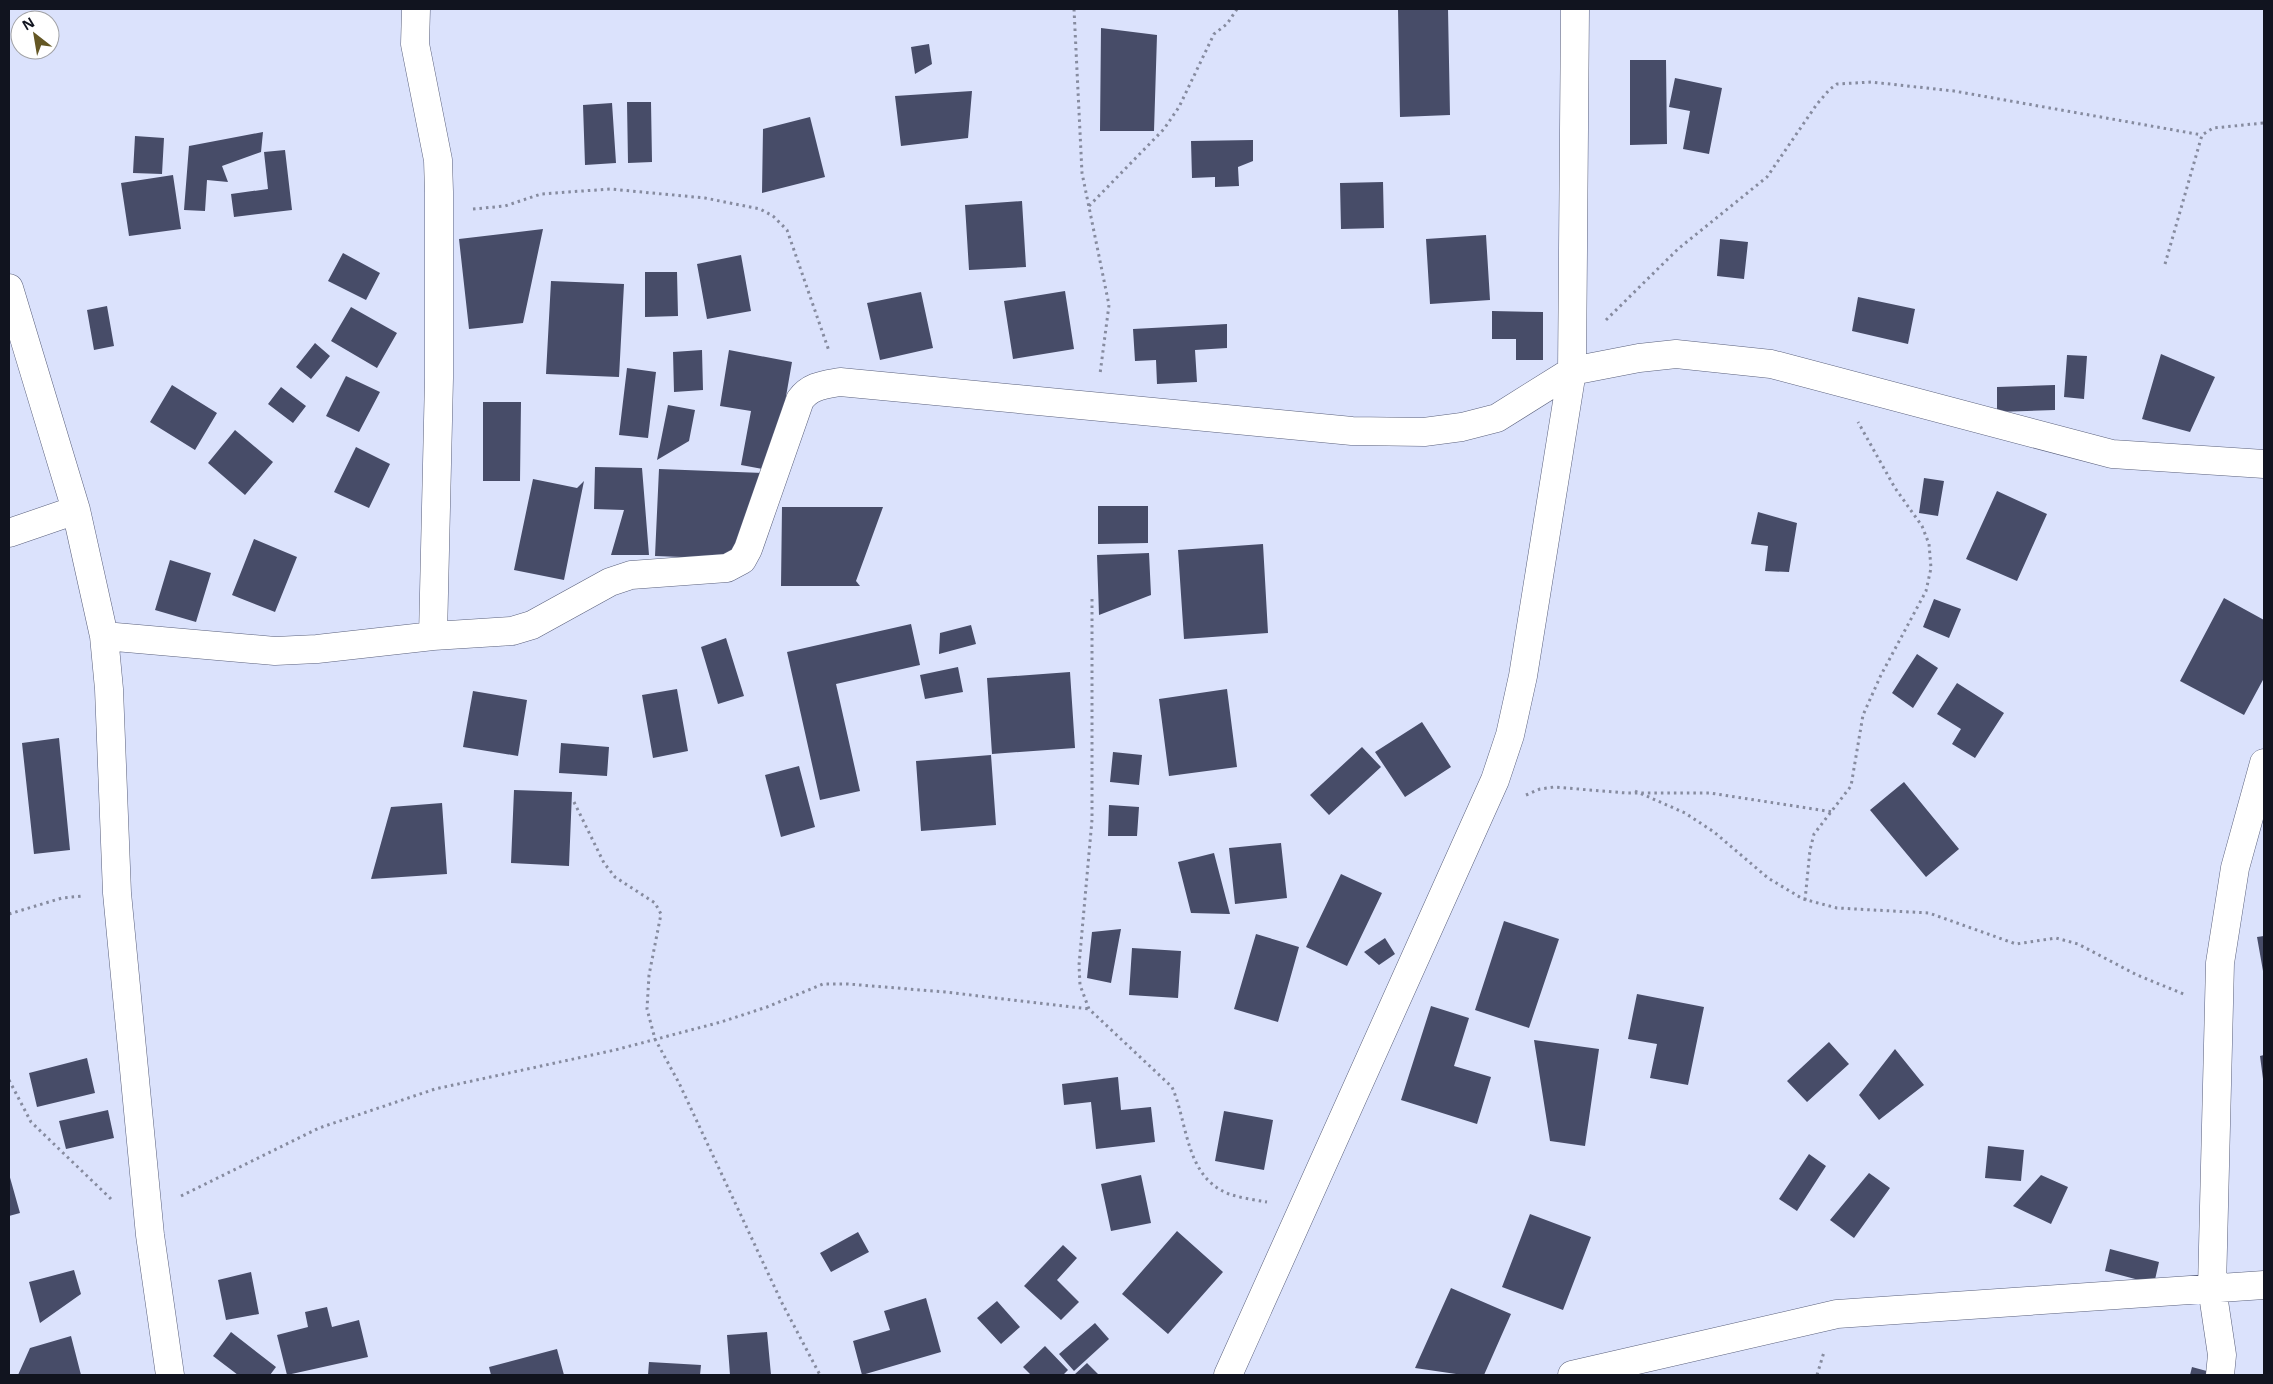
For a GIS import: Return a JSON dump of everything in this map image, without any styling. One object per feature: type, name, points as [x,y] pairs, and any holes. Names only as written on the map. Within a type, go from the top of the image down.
[{"type":"street","points":[[416,9],[415,44],[438,160],[439,378],[433,636]]},
{"type":"street","points":[[1228,1375],[1479,816],[1498,771],[1510,735],[1523,676],[1572,362],[1575,9]]},
{"type":"street","points":[[9,288],[76,510],[104,636],[109,689],[117,893],[148,1224],[170,1375]]},
{"type":"street","points":[[104,636],[275,651],[317,649],[433,636],[512,631],[526,627],[610,582],[631,575],[727,568],[742,560],[748,549],[800,400],[806,392],[814,387],[840,382],[1352,431],[1424,432],[1462,427],[1497,418],[1572,362],[1676,354],[1771,364],[2112,454],[2264,464]]},
{"type":"street","points":[[9,533],[76,510]]},
{"type":"street","points":[[2220,1375],[2222,1355],[2212,1288],[2220,963],[2235,868],[2264,763]]},
{"type":"street","points":[[1572,1375],[1837,1314],[2264,1285]]},
{"type":"path","points":[[1074,9],[1080,154],[1109,305],[1095,406]]},
{"type":"path","points":[[1089,206],[1164,129],[1179,107],[1214,34],[1228,24],[1238,9]]},
{"type":"path","points":[[1572,362],[1678,249],[1767,177],[1817,104],[1837,84],[1871,82],[1954,92],[2202,135]]},
{"type":"path","points":[[2165,264],[2202,135],[2213,128],[2264,123]]},
{"type":"path","points":[[438,212],[505,206],[541,194],[610,189],[705,198],[760,209],[774,216],[787,230],[840,382]]},
{"type":"path","points":[[1805,900],[1814,834],[1820,824],[1833,812],[1851,786],[1863,715],[1881,675],[1926,591],[1931,568],[1930,544],[1922,526],[1895,488],[1835,380]]},
{"type":"path","points":[[1092,599],[1092,820],[1079,965],[1080,985],[1089,1009],[1172,1088],[1186,1139],[1204,1176],[1229,1194],[1302,1210]]},
{"type":"path","points":[[1479,816],[1540,789],[1554,788],[1626,793],[1635,791],[1710,793],[1833,812]]},
{"type":"path","points":[[1635,791],[1685,813],[1714,832],[1768,878],[1805,900],[1837,908],[1930,914],[2016,944],[2056,938],[2078,944],[2137,975],[2219,1008]]},
{"type":"path","points":[[574,802],[604,863],[614,877],[655,903],[661,914],[648,975],[647,1009],[655,1039],[679,1083],[782,1303],[820,1375]]},
{"type":"path","points":[[9,914],[62,898],[117,893]]},
{"type":"path","points":[[9,1080],[31,1122],[148,1224],[319,1128],[435,1089],[615,1050],[767,1007],[823,984],[848,984],[944,992],[1089,1009]]},
{"type":"building","points":[[1398,9],[1448,9],[1450,115],[1400,117]]},
{"type":"building","points":[[1101,28],[1157,35],[1154,131],[1100,131]]},
{"type":"building","points":[[929,44],[932,64],[915,74],[911,47]]},
{"type":"building","points":[[1630,60],[1666,60],[1667,144],[1630,145]]},
{"type":"building","points":[[1675,78],[1722,88],[1709,154],[1683,149],[1690,111],[1669,107]]},
{"type":"building","points":[[972,91],[968,138],[901,146],[895,96]]},
{"type":"building","points":[[627,102],[651,102],[652,162],[628,163]]},
{"type":"building","points":[[612,103],[616,163],[585,165],[583,105]]},
{"type":"building","points":[[810,117],[825,177],[762,193],[763,129]]},
{"type":"building","points":[[263,132],[261,152],[222,166],[228,182],[207,180],[205,211],[184,210],[189,146]]},
{"type":"building","points":[[135,136],[164,138],[162,174],[133,173]]},
{"type":"building","points":[[1253,140],[1253,161],[1238,167],[1239,186],[1215,187],[1215,177],[1192,178],[1191,141]]},
{"type":"building","points":[[285,150],[292,210],[234,217],[231,194],[268,189],[264,152]]},
{"type":"building","points":[[173,175],[181,229],[129,236],[121,183]]},
{"type":"building","points":[[1383,182],[1384,228],[1341,229],[1340,183]]},
{"type":"building","points":[[1022,201],[1026,267],[969,270],[965,205]]},
{"type":"building","points":[[543,229],[523,323],[469,329],[459,239]]},
{"type":"building","points":[[1486,235],[1490,300],[1430,304],[1426,239]]},
{"type":"building","points":[[1720,239],[1748,242],[1744,279],[1717,276]]},
{"type":"building","points":[[343,253],[380,273],[366,300],[328,281]]},
{"type":"building","points":[[741,255],[751,311],[707,319],[697,264]]},
{"type":"building","points":[[645,272],[677,272],[678,316],[645,317]]},
{"type":"building","points":[[551,281],[624,284],[619,377],[546,374]]},
{"type":"building","points":[[1065,291],[1074,349],[1013,359],[1004,301]]},
{"type":"building","points":[[921,292],[933,348],[880,360],[867,303]]},
{"type":"building","points":[[1858,297],[1915,309],[1908,344],[1852,331]]},
{"type":"building","points":[[107,306],[114,346],[94,350],[87,310]]},
{"type":"building","points":[[351,307],[397,333],[377,368],[331,341]]},
{"type":"building","points":[[1492,311],[1543,312],[1543,360],[1516,360],[1516,339],[1492,339]]},
{"type":"building","points":[[1227,324],[1227,348],[1195,350],[1197,382],[1157,384],[1156,360],[1135,361],[1133,329]]},
{"type":"building","points":[[315,343],[330,356],[311,379],[296,367]]},
{"type":"building","points":[[702,350],[703,390],[674,392],[673,352]]},
{"type":"building","points":[[729,350],[792,362],[773,471],[741,465],[751,411],[720,406]]},
{"type":"building","points":[[2161,354],[2215,377],[2190,432],[2142,419]]},
{"type":"building","points":[[2067,355],[2087,356],[2084,399],[2064,397]]},
{"type":"building","points":[[627,368],[656,372],[648,438],[619,435]]},
{"type":"building","points":[[346,376],[380,392],[359,432],[326,416]]},
{"type":"building","points":[[172,385],[217,413],[195,450],[150,422]]},
{"type":"building","points":[[2055,385],[2055,410],[1997,412],[1997,387]]},
{"type":"building","points":[[281,387],[306,406],[293,423],[268,404]]},
{"type":"building","points":[[483,402],[521,402],[520,481],[483,481]]},
{"type":"building","points":[[668,405],[695,410],[689,441],[657,460]]},
{"type":"building","points":[[235,430],[273,462],[245,495],[208,463]]},
{"type":"building","points":[[356,447],[390,464],[369,508],[334,492]]},
{"type":"building","points":[[595,467],[642,468],[649,555],[611,555],[624,510],[594,509]]},
{"type":"building","points":[[659,469],[763,473],[735,559],[655,556]]},
{"type":"building","points":[[1924,478],[1944,481],[1938,516],[1919,513]]},
{"type":"building","points":[[533,479],[577,488],[584,481],[564,580],[514,570]]},
{"type":"building","points":[[1997,491],[2047,514],[2017,581],[1966,559]]},
{"type":"building","points":[[1098,506],[1148,506],[1148,543],[1098,544]]},
{"type":"building","points":[[782,507],[883,507],[856,581],[860,586],[781,586]]},
{"type":"building","points":[[1758,512],[1797,523],[1789,572],[1765,571],[1768,546],[1751,544]]},
{"type":"building","points":[[254,539],[297,557],[275,612],[232,595]]},
{"type":"building","points":[[1263,544],[1268,633],[1184,639],[1178,550]]},
{"type":"building","points":[[1149,553],[1151,595],[1099,615],[1097,555]]},
{"type":"building","points":[[170,560],[211,573],[196,622],[155,610]]},
{"type":"building","points":[[2224,598],[2264,620],[2264,678],[2244,715],[2180,681]]},
{"type":"building","points":[[1934,599],[1961,609],[1949,638],[1923,627]]},
{"type":"building","points":[[911,624],[920,665],[836,684],[860,791],[820,800],[787,652]]},
{"type":"building","points":[[971,625],[976,644],[939,654],[940,633]]},
{"type":"building","points":[[726,638],[744,696],[718,704],[701,647]]},
{"type":"building","points":[[1917,654],[1938,668],[1913,708],[1892,693]]},
{"type":"building","points":[[958,667],[963,692],[925,699],[920,675]]},
{"type":"building","points":[[1070,672],[1075,748],[992,754],[987,678]]},
{"type":"building","points":[[1957,683],[2004,713],[1975,758],[1952,744],[1961,729],[1937,714]]},
{"type":"building","points":[[677,689],[688,751],[653,758],[642,695]]},
{"type":"building","points":[[1227,689],[1237,767],[1169,776],[1159,699]]},
{"type":"building","points":[[473,691],[527,700],[518,756],[463,747]]},
{"type":"building","points":[[1422,722],[1451,767],[1405,797],[1375,752]]},
{"type":"building","points":[[59,738],[70,850],[34,854],[22,743]]},
{"type":"building","points":[[561,743],[609,747],[607,776],[559,773]]},
{"type":"building","points":[[1362,747],[1381,767],[1329,815],[1310,795]]},
{"type":"building","points":[[1113,752],[1142,755],[1139,785],[1110,782]]},
{"type":"building","points":[[991,755],[996,825],[921,831],[916,761]]},
{"type":"building","points":[[799,766],[815,827],[781,837],[765,775]]},
{"type":"building","points":[[1904,782],[1959,849],[1926,877],[1870,810]]},
{"type":"building","points":[[514,790],[572,792],[569,866],[511,863]]},
{"type":"building","points":[[442,803],[447,874],[371,879],[391,807]]},
{"type":"building","points":[[1109,805],[1139,807],[1137,836],[1108,836]]},
{"type":"building","points":[[1281,843],[1287,898],[1235,904],[1229,848]]},
{"type":"building","points":[[1214,853],[1230,914],[1191,913],[1178,862]]},
{"type":"building","points":[[1341,874],[1382,893],[1347,966],[1306,947]]},
{"type":"building","points":[[1504,921],[1559,939],[1529,1028],[1475,1010]]},
{"type":"building","points":[[1121,929],[1111,983],[1087,978],[1092,932]]},
{"type":"building","points":[[1256,934],[1299,947],[1278,1022],[1234,1009]]},
{"type":"building","points":[[2264,936],[2264,971],[2263,971],[2257,937]]},
{"type":"building","points":[[1385,938],[1395,954],[1379,965],[1364,952]]},
{"type":"building","points":[[1132,948],[1181,951],[1178,998],[1129,995]]},
{"type":"building","points":[[1637,994],[1704,1007],[1688,1085],[1650,1078],[1657,1044],[1628,1039]]},
{"type":"building","points":[[1431,1006],[1469,1018],[1454,1066],[1491,1077],[1477,1124],[1401,1100]]},
{"type":"building","points":[[1534,1040],[1599,1049],[1585,1146],[1550,1141]]},
{"type":"building","points":[[1829,1042],[1849,1064],[1807,1102],[1787,1081]]},
{"type":"building","points":[[1895,1049],[1924,1085],[1879,1120],[1859,1095]]},
{"type":"building","points":[[2264,1055],[2264,1079],[2263,1079],[2260,1056]]},
{"type":"building","points":[[87,1058],[95,1093],[37,1107],[29,1073]]},
{"type":"building","points":[[1118,1077],[1121,1110],[1151,1107],[1155,1142],[1096,1149],[1091,1102],[1064,1105],[1062,1084]]},
{"type":"building","points":[[108,1110],[114,1138],[66,1149],[59,1121]]},
{"type":"building","points":[[1224,1111],[1273,1120],[1264,1170],[1215,1161]]},
{"type":"building","points":[[1988,1146],[2024,1150],[2021,1181],[1985,1178]]},
{"type":"building","points":[[1809,1154],[1826,1166],[1797,1211],[1779,1199]]},
{"type":"building","points":[[1869,1173],[1890,1188],[1854,1238],[1830,1220]]},
{"type":"building","points":[[9,1174],[20,1213],[9,1216]]},
{"type":"building","points":[[1141,1175],[1151,1223],[1111,1231],[1101,1184]]},
{"type":"building","points":[[2041,1175],[2068,1187],[2051,1224],[2013,1206]]},
{"type":"building","points":[[1530,1214],[1591,1237],[1563,1310],[1502,1287]]},
{"type":"building","points":[[1177,1231],[1223,1272],[1168,1334],[1122,1294]]},
{"type":"building","points":[[858,1232],[869,1252],[831,1272],[820,1253]]},
{"type":"building","points":[[1063,1245],[1077,1258],[1057,1280],[1079,1302],[1061,1320],[1024,1286]]},
{"type":"building","points":[[2110,1249],[2159,1262],[2154,1284],[2105,1271]]},
{"type":"building","points":[[74,1270],[81,1294],[40,1323],[29,1282]]},
{"type":"building","points":[[251,1272],[259,1314],[226,1320],[218,1280]]},
{"type":"building","points":[[1451,1288],[1511,1314],[1484,1375],[1463,1375],[1415,1368]]},
{"type":"building","points":[[926,1298],[941,1352],[862,1375],[853,1341],[890,1330],[884,1311]]},
{"type":"building","points":[[997,1301],[1020,1327],[1001,1344],[977,1318]]},
{"type":"building","points":[[327,1307],[332,1327],[359,1320],[368,1357],[287,1375],[277,1335],[308,1327],[305,1312]]},
{"type":"building","points":[[1095,1323],[1109,1339],[1074,1371],[1059,1354]]},
{"type":"building","points":[[231,1332],[276,1367],[270,1375],[238,1375],[213,1356]]},
{"type":"building","points":[[767,1332],[771,1375],[730,1375],[727,1335]]},
{"type":"building","points":[[71,1336],[81,1375],[18,1375],[30,1348]]},
{"type":"building","points":[[1045,1346],[1068,1370],[1063,1375],[1031,1375],[1023,1367]]},
{"type":"building","points":[[557,1349],[564,1375],[491,1375],[489,1367]]},
{"type":"building","points":[[649,1362],[701,1365],[700,1375],[648,1375]]},
{"type":"building","points":[[1087,1363],[1099,1375],[1074,1375]]},
{"type":"building","points":[[2192,1367],[2214,1373],[2214,1375],[2190,1375]]}]
